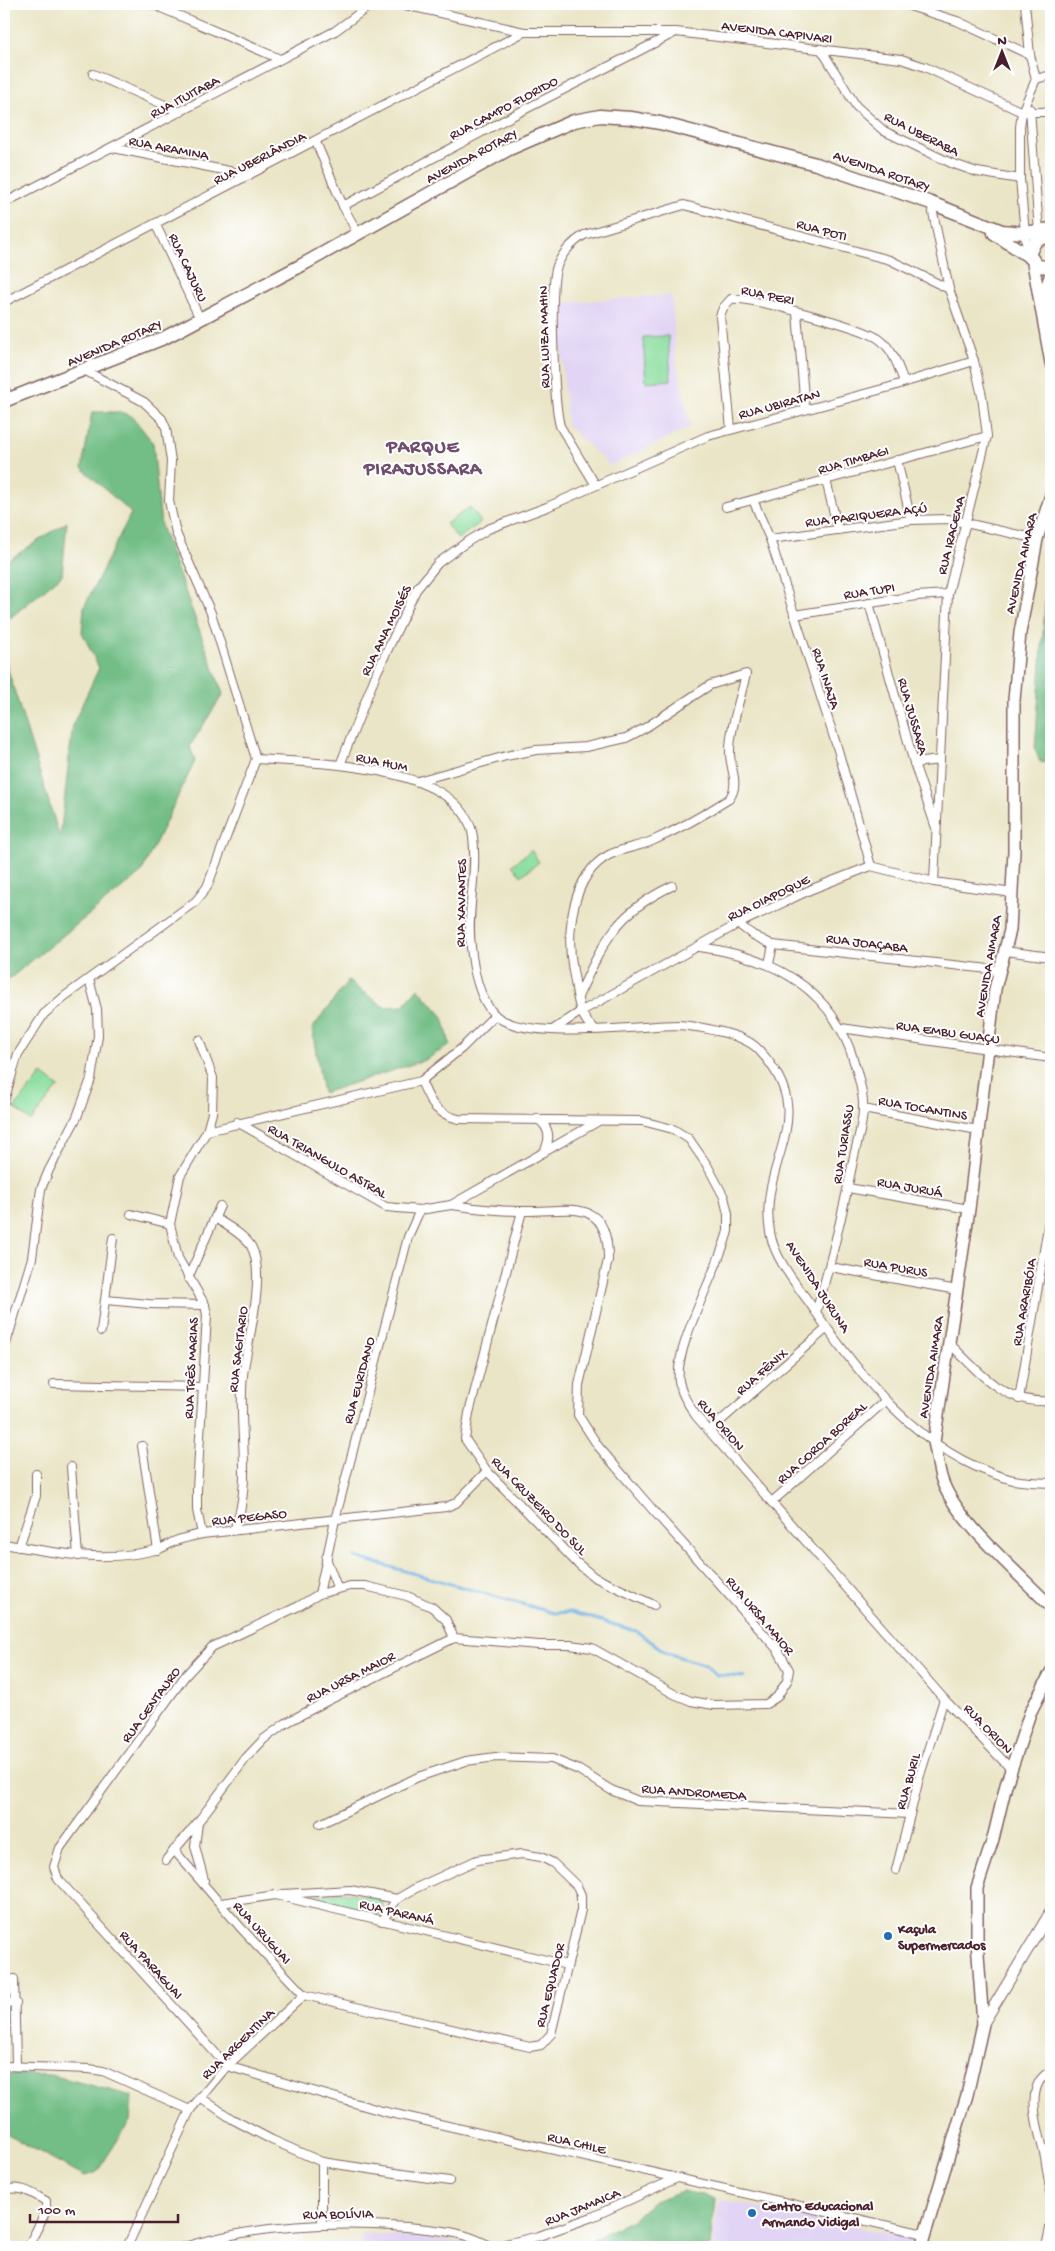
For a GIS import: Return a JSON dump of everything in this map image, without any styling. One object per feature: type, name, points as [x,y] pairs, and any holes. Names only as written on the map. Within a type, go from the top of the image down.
[{"type":"main road","name":"AVENIDA ROTARY","points":[[5,395],[84,370],[164,338],[358,234],[509,149],[574,121],[600,116],[631,118],[660,123],[816,164],[931,202],[979,224],[1008,233],[1045,230]]},
{"type":"main road","name":"AVENIDA ROTARY","points":[[979,224],[1031,258]]},
{"type":"main road","points":[[1051,239],[1036,240],[1031,258],[1051,363]]},
{"type":"main road","points":[[1031,258],[1042,268],[1051,267]]},
{"type":"main road","points":[[1040,308],[1042,295],[1051,274]]},
{"type":"main road","name":"AVENIDA AIMARA","points":[[934,1442],[969,1209],[998,970],[1010,930],[1013,893],[1014,700],[1020,634],[1038,539],[1051,495]]},
{"type":"main road","points":[[934,1442],[942,1480],[954,1503],[984,1539],[1051,1607]]},
{"type":"main road","points":[[921,2247],[966,2095],[983,2024],[977,1941],[977,1888],[993,1839],[1011,1769],[1030,1713],[1051,1672]]},
{"type":"street","points":[[152,4],[280,59]]},
{"type":"street","name":"RUA ITUITABA","points":[[4,203],[113,148],[334,31],[372,4]]},
{"type":"street","name":"AVENIDA CAPIVARI","points":[[401,4],[524,32],[676,32],[901,59],[925,67],[1027,113],[1051,112]]},
{"type":"street","points":[[903,4],[957,21],[1030,55]]},
{"type":"street","points":[[1025,4],[1030,55],[1036,79],[1028,102],[1020,179],[1025,233],[1031,258]]},
{"type":"street","name":"RUA UBERLÂNDIA","points":[[4,302],[316,142],[524,32]]},
{"type":"street","name":"RUA CAMPO FLORIDO","points":[[343,206],[514,114],[676,32]]},
{"type":"street","name":"RUA UBERABA","points":[[821,49],[856,106],[884,131],[950,163],[977,172],[1020,179]]},
{"type":"street","points":[[93,74],[181,112]]},
{"type":"street","points":[[1036,79],[1051,75]]},
{"type":"street","points":[[1027,113],[1045,230]]},
{"type":"street","points":[[316,142],[343,206],[358,234]]},
{"type":"street","name":"RUA ARAMINA","points":[[113,148],[249,175]]},
{"type":"street","name":"RUA IRACEMA","points":[[931,202],[949,289],[974,361],[982,396],[987,436],[983,459],[965,521],[948,594],[938,834],[934,882]]},
{"type":"street","name":"RUA POTI","points":[[684,205],[890,260],[949,289]]},
{"type":"street","name":"RUA LUIZA MAHIN","points":[[595,484],[575,448],[564,434],[558,416],[552,299],[557,265],[574,242],[584,234],[650,213],[684,205]]},
{"type":"street","name":"RUA CAJURU","points":[[156,225],[200,319]]},
{"type":"street","name":"RUA PERI","points":[[731,429],[720,316],[723,308],[731,299],[738,299],[851,326],[879,339],[894,356],[904,382]]},
{"type":"street","points":[[797,313],[804,409]]},
{"type":"street","name":"RUA UBIRATAN","points":[[595,484],[708,436],[974,361]]},
{"type":"street","points":[[4,1101],[18,1054],[44,1014],[196,901],[207,887],[256,759],[212,613],[176,534],[169,500],[171,461],[166,428],[162,419],[144,402],[84,370]]},
{"type":"street","name":"RUA TIMBAGI","points":[[726,507],[987,436]]},
{"type":"street","points":[[897,460],[910,520]]},
{"type":"street","points":[[826,480],[838,530]]},
{"type":"street","name":"RUA ANA MOISÉS","points":[[340,765],[377,672],[416,590],[438,563],[488,529],[547,507],[595,484]]},
{"type":"street","name":"RUA INAJA","points":[[753,500],[770,539],[838,750],[871,866]]},
{"type":"street","name":"RUA PARIQUERA AÇÚ","points":[[770,539],[910,520],[948,518],[1038,539]]},
{"type":"street","name":"RUA TUPI","points":[[794,615],[868,603],[948,594]]},
{"type":"street","name":"RUA JUSSARA","points":[[868,603],[914,763],[938,834]]},
{"type":"street","points":[[418,781],[506,756],[536,750],[586,747],[626,738],[645,728],[710,685],[746,674],[731,737],[730,750],[735,785],[733,794],[729,799],[667,834],[607,856],[592,867],[584,876],[578,890],[570,941],[571,958],[580,1012],[588,1024],[595,1029]]},
{"type":"street","name":"RUA HUM","points":[[256,759],[340,765],[418,781]]},
{"type":"street","points":[[914,763],[940,760]]},
{"type":"street","name":"RUA XAVANTES","points":[[418,781],[455,803],[469,821],[473,838],[469,934],[472,958],[486,1002],[495,1015]]},
{"type":"street","points":[[871,866],[934,882],[1013,893]]},
{"type":"street","name":"RUA OIAPOQUE","points":[[554,1029],[580,1012],[700,947],[738,924],[812,889],[871,866]]},
{"type":"street","points":[[578,996],[605,939],[638,906],[655,894],[672,886]]},
{"type":"street","name":"RUA JOAÇABA","points":[[738,924],[753,935],[773,945],[998,970]]},
{"type":"street","points":[[769,964],[773,945]]},
{"type":"street","name":"RUA TURIASSU","points":[[700,947],[733,951],[769,964],[811,992],[841,1028],[860,1082],[863,1109],[848,1188],[830,1267],[816,1312]]},
{"type":"street","points":[[1005,951],[1051,957]]},
{"type":"street","points":[[4,1350],[32,1258],[42,1189],[49,1170],[77,1117],[91,1079],[98,1036],[97,1010],[89,980]]},
{"type":"street","points":[[207,1131],[237,1122],[422,1081],[462,1048],[495,1015],[509,1024],[523,1028],[554,1029]]},
{"type":"street","name":"AVENIDA JURUNA","points":[[554,1029],[681,1025],[732,1034],[754,1045],[773,1066],[787,1096],[789,1112],[768,1206],[770,1238],[779,1256],[826,1329],[885,1401],[934,1442],[979,1468],[1008,1479],[1051,1482]]},
{"type":"street","name":"RUA EMBU GUAÇU","points":[[841,1028],[1051,1058]]},
{"type":"street","name":"RUA TRÊS MARIAS","points":[[199,1040],[213,1078],[212,1113],[207,1131],[180,1176],[170,1224],[178,1258],[205,1305],[207,1315],[196,1489],[197,1510],[202,1534]]},
{"type":"street","name":"RUA ORION","points":[[422,1081],[432,1104],[443,1115],[458,1119],[538,1118],[597,1122],[642,1121],[673,1129],[689,1139],[707,1164],[724,1197],[728,1214],[728,1231],[681,1354],[679,1382],[684,1397],[696,1416],[944,1699],[1011,1769]]},
{"type":"street","name":"RUA TOCANTINS","points":[[863,1109],[978,1130]]},
{"type":"street","points":[[538,1118],[545,1124],[548,1130],[549,1138],[544,1152]]},
{"type":"street","name":"RUA TRIANGULO ASTRAL","points":[[237,1122],[386,1208],[420,1210],[451,1205],[597,1122]]},
{"type":"street","name":"RUA JURUÁ","points":[[848,1188],[969,1209]]},
{"type":"street","name":"RUA URSA MAIOR","points":[[166,1860],[198,1822],[246,1758],[264,1739],[286,1723],[454,1638],[592,1648],[674,1694],[692,1701],[714,1704],[766,1704],[777,1697],[787,1682],[789,1670],[778,1650],[598,1446],[578,1415],[579,1385],[608,1260],[608,1241],[603,1226],[594,1217],[578,1210],[560,1208],[522,1211],[451,1205]]},
{"type":"street","points":[[188,1278],[220,1206]]},
{"type":"street","name":"RUA ARARIBÓIA","points":[[1019,1399],[1051,1209]]},
{"type":"street","name":"RUA EURIDANO","points":[[319,1594],[335,1520],[408,1237],[420,1210]]},
{"type":"street","name":"RUA CRUZEIRO DO SUL","points":[[522,1211],[465,1430],[465,1439],[487,1471],[588,1572],[654,1605]]},
{"type":"street","points":[[131,1214],[170,1224]]},
{"type":"street","name":"RUA SAGITARIO","points":[[215,1218],[234,1230],[251,1247],[258,1277],[252,1327],[243,1375],[244,1489],[241,1513],[234,1530]]},
{"type":"street","points":[[101,1331],[113,1238]]},
{"type":"street","name":"RUA PURUS","points":[[830,1267],[957,1290]]},
{"type":"street","points":[[106,1300],[149,1304],[205,1305]]},
{"type":"street","name":"RUA FÊNIX","points":[[710,1430],[826,1329]]},
{"type":"street","points":[[949,1343],[998,1388],[1019,1399],[1030,1402],[1051,1400]]},
{"type":"street","points":[[54,1384],[201,1387]]},
{"type":"street","name":"RUA COROA BOREAL","points":[[773,1502],[885,1401]]},
{"type":"street","points":[[142,1446],[158,1550]]},
{"type":"street","points":[[71,1467],[78,1556]]},
{"type":"street","name":"RUA PEGASO","points":[[4,1544],[78,1556],[106,1558],[158,1550],[173,1542],[202,1534],[446,1507],[456,1504],[487,1471]]},
{"type":"street","points":[[19,1546],[36,1496],[36,1474]]},
{"type":"street","points":[[326,1558],[337,1587]]},
{"type":"street","name":"RUA CENTAURO","points":[[58,1879],[54,1867],[60,1848],[198,1659],[212,1647],[337,1587],[366,1586],[415,1599],[432,1607],[446,1620],[454,1638]]},
{"type":"street","name":"RUA BURIL","points":[[896,1870],[910,1814],[944,1699]]},
{"type":"street","name":"RUA ANDROMEDA","points":[[320,1824],[418,1777],[466,1761],[518,1756],[552,1760],[579,1770],[611,1790],[638,1801],[910,1814]]},
{"type":"street","name":"RUA URUGUAI","points":[[198,1822],[195,1846],[206,1884]]},
{"type":"street","name":"RUA URUGUAI","points":[[174,1850],[206,1884],[240,1927],[304,1995]]},
{"type":"street","name":"RUA EQUADOR","points":[[304,1995],[530,2048],[541,2045],[551,2034],[581,1910],[581,1895],[577,1886],[552,1863],[541,1857],[522,1854],[477,1860],[397,1899],[382,1921]]},
{"type":"street","name":"RUA PARAGUAI","points":[[58,1879],[227,2066]]},
{"type":"street","points":[[276,1895],[350,1890],[397,1899]]},
{"type":"street","name":"RUA PARANÁ","points":[[221,1903],[276,1895],[567,1966]]},
{"type":"street","points":[[983,2024],[1051,1911]]},
{"type":"street","points":[[14,1979],[16,2065]]},
{"type":"street","name":"RUA ARGENTINA","points":[[127,2247],[190,2110],[227,2066],[304,1995]]},
{"type":"street","points":[[4,2003],[16,2002]]},
{"type":"street","points":[[4,2066],[16,2065],[103,2071],[190,2110]]},
{"type":"street","name":"RUA CHILE","points":[[227,2066],[382,2110],[924,2234]]},
{"type":"street","points":[[1051,2071],[1046,2074],[1037,2090],[1034,2106],[1051,2195]]},
{"type":"street","points":[[200,2097],[240,2124],[322,2162],[449,2180]]},
{"type":"street","points":[[322,2162],[322,2224]]},
{"type":"street","name":"RUA JAMAICA","points":[[492,2247],[539,2236],[592,2217],[677,2178]]},
{"type":"street","points":[[4,2196],[6,2190],[14,2188],[24,2189],[46,2201],[46,2210],[28,2247]]},
{"type":"street","points":[[1046,2247],[1051,2223]]},
{"type":"street","name":"RUA BOLÍVIA","points":[[184,2247],[236,2234],[322,2224],[383,2225],[428,2229],[478,2238],[492,2247]]},
{"type":"shaded area","points":[[672,295],[676,360],[690,427],[610,466],[567,425],[558,303]]},
{"type":"shaded area","name":"Centro Educacional Armando Vidigal","points":[[719,2199],[917,2238],[914,2247],[712,2247]]},
{"type":"shaded area","points":[[362,2233],[473,2243],[477,2247],[321,2247],[321,2243],[361,2243]]},
{"type":"green space","points":[[668,336],[671,380],[646,382],[643,337]]},
{"type":"green space","points":[[92,412],[120,412],[132,416],[153,443],[161,526],[223,694],[190,746],[195,761],[141,873],[4,983],[4,657],[60,838],[73,724],[99,668],[82,632],[84,607],[131,513],[82,468]]},
{"type":"green space","points":[[470,507],[481,522],[458,539],[446,524]]},
{"type":"green space","points":[[67,522],[62,575],[4,623],[4,563]]},
{"type":"green space","points":[[1051,573],[1051,763],[1040,762],[1035,749],[1045,604]]},
{"type":"green space","points":[[531,850],[539,862],[521,876],[512,865]]},
{"type":"green space","points":[[348,981],[384,1007],[403,1006],[418,988],[443,1017],[450,1045],[425,1060],[323,1093],[312,1029]]},
{"type":"green space","points":[[42,1074],[59,1087],[31,1121],[14,1108]]},
{"type":"green space","points":[[342,1892],[383,1899],[382,1914],[368,1916],[302,1899],[303,1897]]},
{"type":"green space","points":[[4,2074],[51,2075],[132,2096],[130,2121],[97,2172],[85,2176],[4,2133]]},
{"type":"green space","points":[[682,2191],[715,2198],[710,2247],[587,2247],[594,2239],[633,2219],[654,2201]]},
{"type":"waterway","points":[[355,1557],[554,1613],[571,1612],[636,1631],[667,1653],[705,1665],[717,1675],[744,1677]]},
{"type":"place","name":"Kaçula Supermercados","points":[[888,1936]]},
{"type":"place","name":"Centro Educacional Armando Vidigal","points":[[752,2213]]},
{"type":"district","name":"PARQUE PIRAJUSSARA","points":[[423,456]]}]
